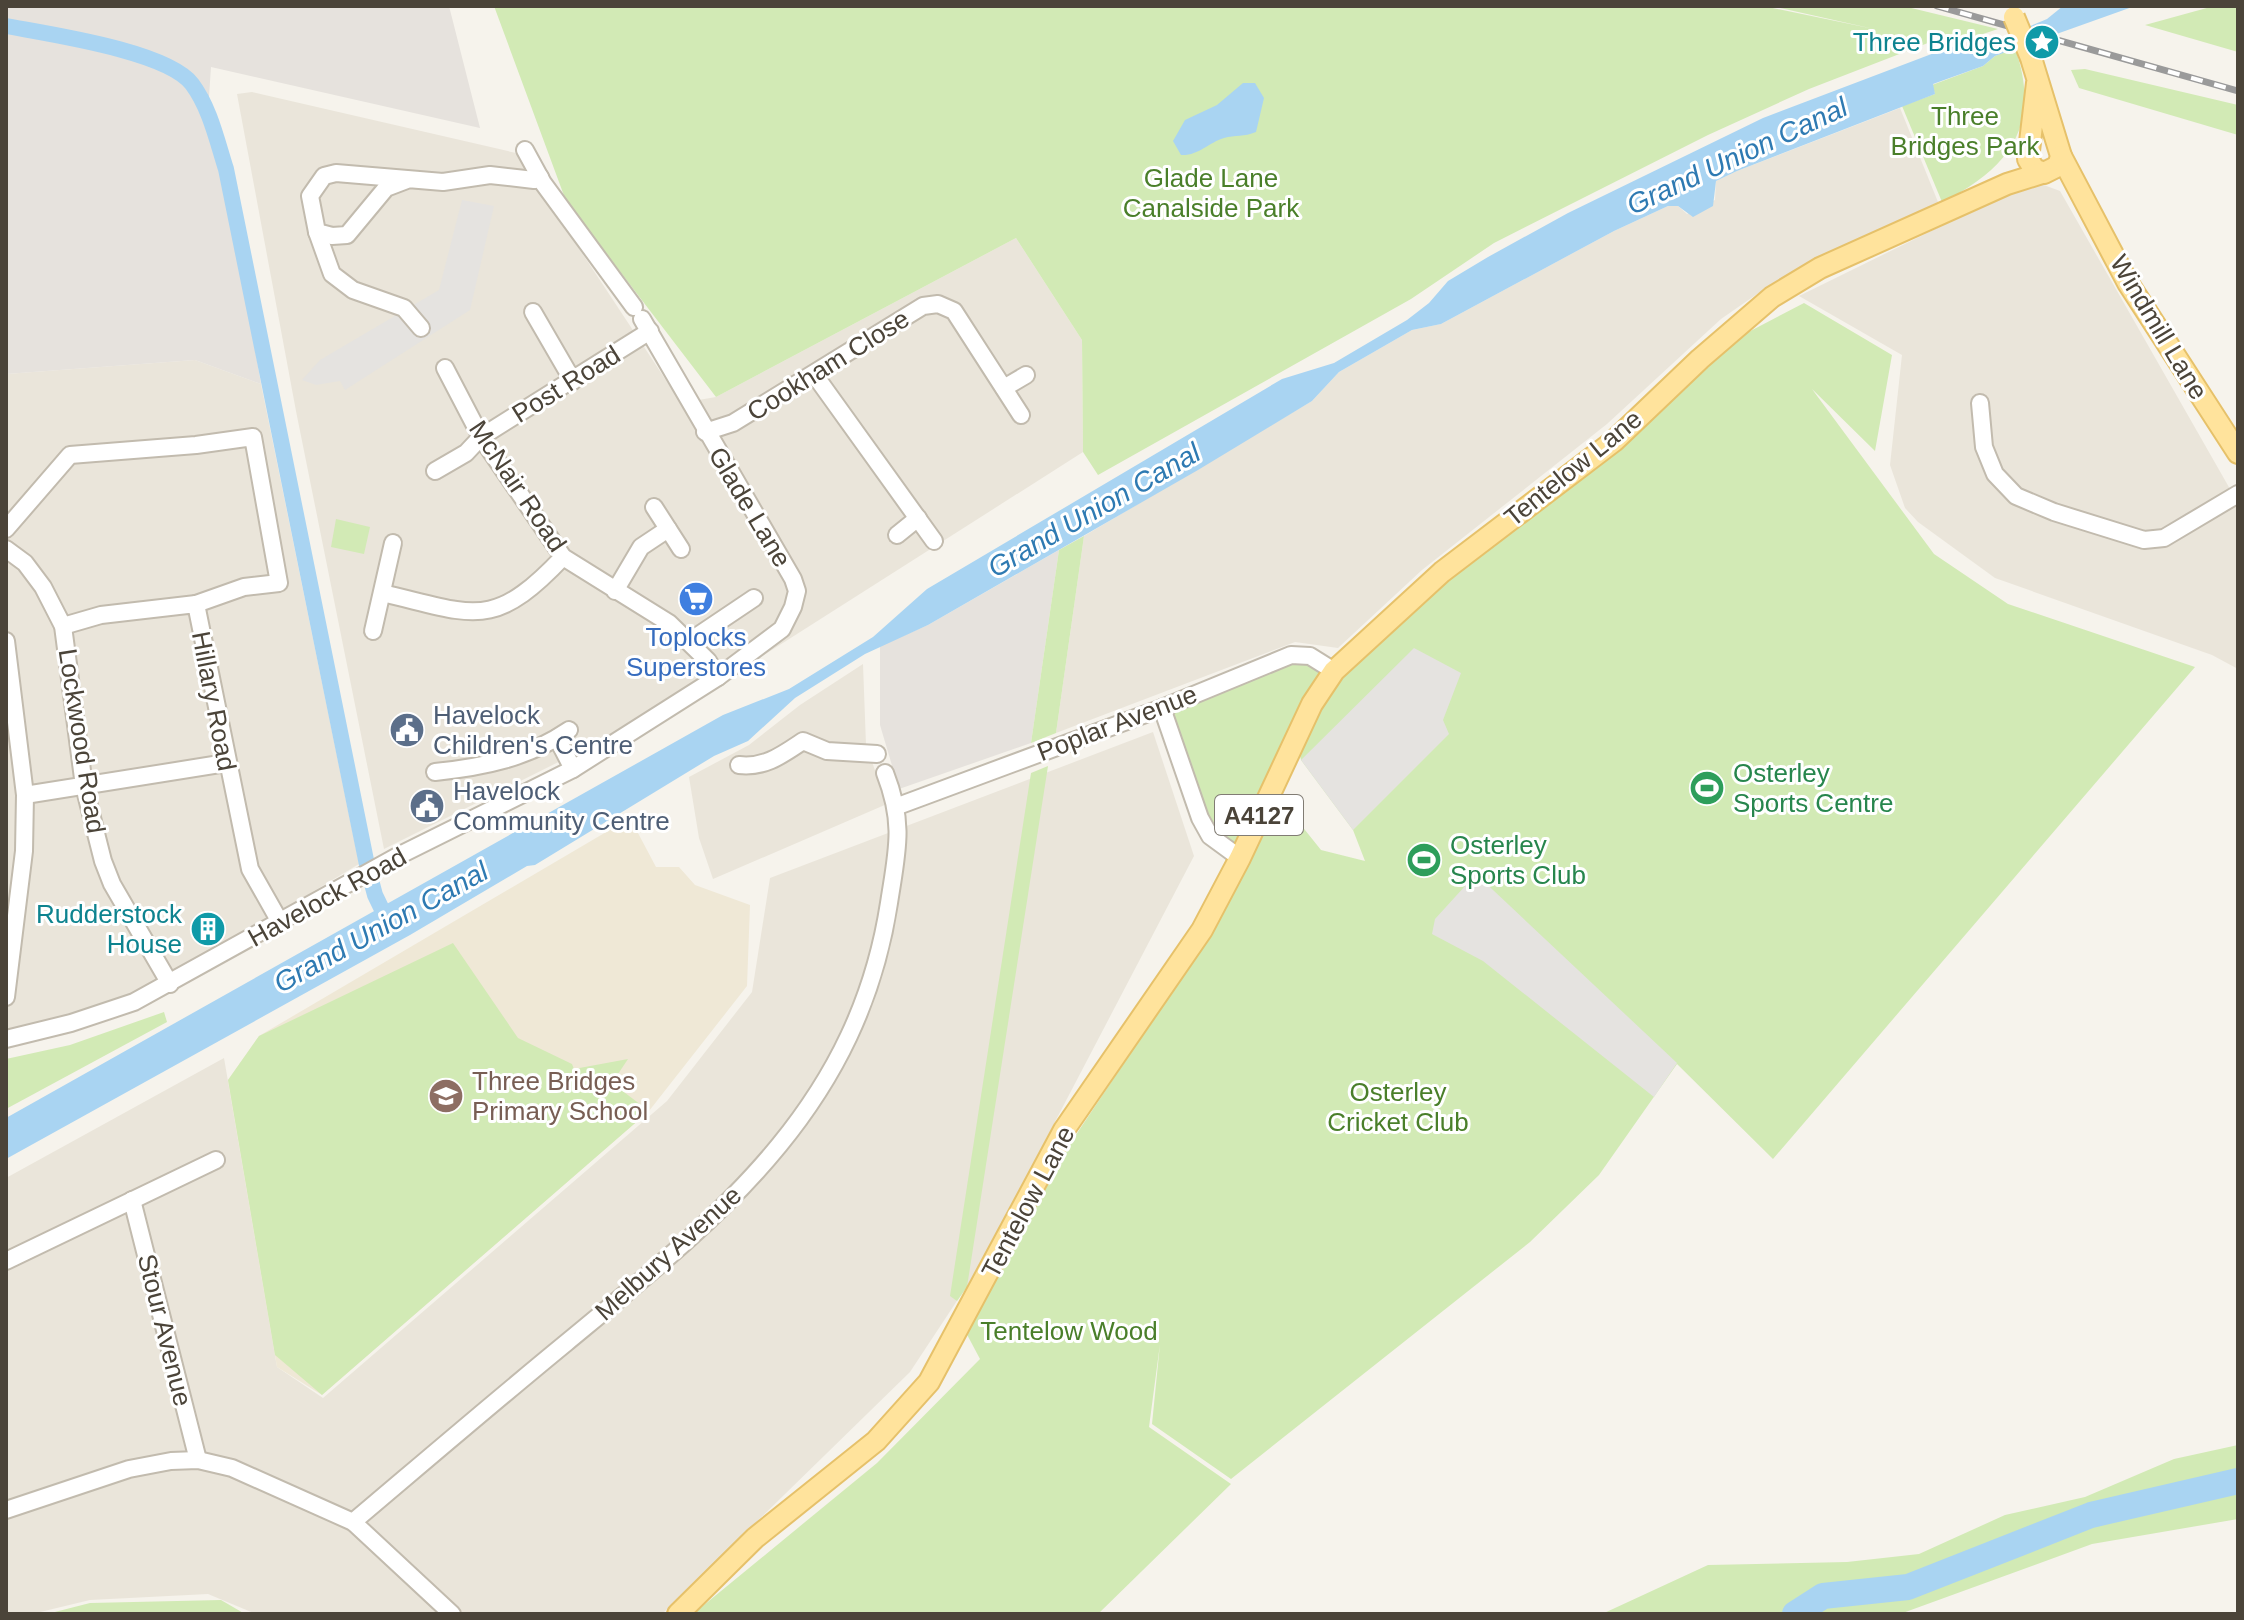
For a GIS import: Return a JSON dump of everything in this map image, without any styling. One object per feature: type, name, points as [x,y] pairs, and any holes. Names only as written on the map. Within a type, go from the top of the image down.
[{"type":"main road","points":[[2012,12],[2031,58],[2037,83],[2045,159]]},
{"type":"main road","points":[[2037,83],[2045,159]]},
{"type":"main road","name":"Tentelow Lane","points":[[678,1614],[755,1538],[876,1441],[929,1382],[1064,1130],[1202,930],[1240,858],[1312,704],[1334,671],[1442,572],[1614,441],[1700,359],[1772,297],[1820,268],[2007,184],[2045,159]]},
{"type":"main road","name":"Windmill Lane","points":[[2045,159],[2086,199],[2128,283],[2238,453]]},
{"type":"street","name":"Glade Lane","points":[[525,150],[540,177],[642,319],[793,579],[797,591],[782,629],[718,677]]},
{"type":"street","points":[[421,328],[404,308],[353,290],[328,267],[310,196],[324,176],[336,173],[443,182],[490,175],[534,180],[540,177]]},
{"type":"street","points":[[328,267],[332,252],[386,188],[407,180]]},
{"type":"street","points":[[317,232],[347,235]]},
{"type":"street","name":"Cookham Close","points":[[705,432],[733,423],[923,306],[938,304],[954,311],[1021,415]]},
{"type":"street","points":[[533,312],[573,381]]},
{"type":"street","name":"Post Road","points":[[435,471],[466,453],[481,437],[573,381],[642,319]]},
{"type":"street","name":"McNair Road","points":[[445,368],[481,437],[563,557],[669,623],[690,641],[718,677]]},
{"type":"street","points":[[814,374],[934,541]]},
{"type":"street","points":[[1004,388],[1026,375]]},
{"type":"street","points":[[1980,403],[1984,447],[1995,474],[2016,496],[2054,512],[2144,540],[2164,538],[2238,494]]},
{"type":"street","points":[[6,529],[70,455],[196,445],[247,437],[279,583],[244,587],[196,604]]},
{"type":"street","points":[[654,507],[681,549]]},
{"type":"street","points":[[897,535],[918,518]]},
{"type":"street","points":[[615,591],[641,547],[668,529]]},
{"type":"street","points":[[373,631],[393,543]]},
{"type":"street","name":"Lockwood Road","points":[[6,549],[25,563],[43,587],[63,626],[84,786],[112,884],[170,984]]},
{"type":"street","points":[[382,593],[468,613],[493,611],[534,588],[563,557]]},
{"type":"street","points":[[690,641],[754,598]]},
{"type":"street","name":"Hillary Road","points":[[63,626],[101,615],[196,604],[250,869],[280,922]]},
{"type":"street","points":[[6,641],[25,795],[24,851],[6,997]]},
{"type":"street","name":"Poplar Avenue","points":[[898,806],[1162,708],[1291,655],[1310,656],[1334,671]]},
{"type":"street","name":"Havelock Road","points":[[6,1039],[71,1023],[134,1002],[170,984],[346,883],[573,769],[718,677]]},
{"type":"street","points":[[1162,708],[1200,818],[1210,836],[1240,858]]},
{"type":"street","points":[[435,772],[477,767],[526,754],[563,734],[573,769]]},
{"type":"street","points":[[739,765],[755,767],[773,760],[803,741],[827,751],[877,754]]},
{"type":"street","points":[[25,795],[226,763]]},
{"type":"street","name":"Melbury Avenue","points":[[353,1522],[718,1216],[784,1141],[833,1072],[860,1017],[875,973],[897,847],[898,806],[885,773]]},
{"type":"street","points":[[6,1261],[216,1160]]},
{"type":"street","name":"Stour Avenue","points":[[132,1200],[198,1460]]},
{"type":"street","points":[[6,1510],[129,1469],[198,1460],[232,1468],[353,1522],[452,1614]]},
{"type":"shaded area","points":[[6,6],[449,6],[480,128],[211,67],[207,126],[226,179],[261,384],[195,360],[6,374]]},
{"type":"shaded area","points":[[252,92],[516,153],[681,403],[716,397],[1016,238],[1082,340],[1083,452],[731,676],[384,849],[296,411],[237,94]]},
{"type":"shaded area","points":[[1900,108],[1938,202],[1770,285],[1721,319],[1607,424],[1422,570],[1338,648],[1295,642],[1056,733],[1084,536],[1312,401],[1339,372],[1412,330],[1441,324],[1614,231],[1668,206],[1678,206],[1687,214],[1715,200],[1716,181],[1737,171]]},
{"type":"shaded area","points":[[2033,181],[2060,191],[2238,503],[2238,669],[2212,655],[1995,578],[1918,522],[1905,508],[1890,465],[1902,355],[1799,296]]},
{"type":"shaded area","points":[[462,200],[494,206],[470,310],[345,390],[340,381],[316,385],[302,380],[320,360],[439,290]]},
{"type":"shaded area","points":[[195,360],[261,384],[359,864],[142,994],[80,1016],[6,1034],[6,374]]},
{"type":"shaded area","points":[[1059,550],[1031,743],[899,789],[880,725],[880,646],[928,625]]},
{"type":"shaded area","points":[[1414,648],[1461,673],[1443,720],[1449,734],[1353,830],[1301,760]]},
{"type":"shaded area","points":[[863,664],[866,745],[887,804],[713,879],[699,838],[689,777],[749,745],[800,705]]},
{"type":"shaded area","points":[[1153,732],[1194,856],[978,1269],[910,1372],[662,1614],[256,1614],[208,1594],[90,1600],[32,1614],[6,1614],[6,1178],[224,1058],[277,1367],[323,1398],[667,1101],[752,992],[770,878]]},
{"type":"shaded area","name":"Three Bridges Primary School","points":[[630,818],[656,867],[679,867],[695,885],[750,905],[747,986],[649,1111],[322,1395],[277,1367],[228,1080],[259,1036]]},
{"type":"shaded area","points":[[1476,874],[1677,1063],[1654,1097],[1483,961],[1432,934],[1435,919]]},
{"type":"green space","name":"Glade Lane Canalside Park","points":[[494,6],[1763,6],[1874,29],[1771,6],[1903,6],[1998,29],[1977,36],[1933,41],[1809,89],[1708,135],[1494,243],[1411,299],[1098,475],[1083,452],[1082,340],[1016,238],[716,397],[566,201]]},
{"type":"green space","points":[[2214,6],[2238,6],[2238,52],[2145,25]]},
{"type":"green space","name":"Three Bridges Park","points":[[2015,48],[2025,100],[2022,122],[2014,141],[2002,159],[1986,174],[1942,202],[1902,106],[1935,94],[1932,85],[1983,66],[1995,56]]},
{"type":"green space","points":[[2085,69],[2238,105],[2238,135],[2079,88],[2071,70]]},
{"type":"green space","points":[[1804,303],[1892,355],[1875,451],[1812,389],[1934,554],[2008,604],[2195,667],[1773,1159],[1677,1064],[1599,1175],[1530,1242],[1231,1479],[1152,1424],[1160,1344],[1149,1427],[1231,1484],[1098,1614],[693,1614],[877,1463],[980,1359],[963,1327],[1013,1229],[1213,930],[1277,795],[1321,850],[1365,861],[1353,830],[1301,760],[1297,743],[1316,701],[1440,586],[1614,453],[1739,337]]},
{"type":"green space","points":[[336,519],[370,527],[364,554],[331,547]]},
{"type":"green space","points":[[1084,536],[1056,733],[1031,743],[1059,550]]},
{"type":"green space","points":[[1291,655],[1334,671],[1240,858],[1210,836],[1162,708]]},
{"type":"green space","points":[[1048,766],[967,1287],[957,1301],[950,1296],[1031,773]]},
{"type":"green space","name":"Three Bridges Primary School","points":[[453,943],[518,1038],[572,1064],[574,1069],[628,1059],[612,1083],[649,1111],[322,1395],[275,1355],[228,1080],[259,1036]]},
{"type":"green space","points":[[164,1012],[167,1022],[6,1109],[6,1059],[70,1045]]},
{"type":"green space","points":[[2238,1445],[2238,1519],[2092,1544],[1900,1614],[1602,1614],[1708,1565],[1847,1562],[1919,1554],[2005,1515],[2085,1497],[2174,1459]]},
{"type":"green space","points":[[221,1600],[245,1614],[47,1614],[90,1603]]},
{"type":"water","name":"Grand Union Canal","points":[[2063,6],[2135,6],[1995,56],[1983,66],[1933,84],[1935,94],[1737,171],[1716,181],[1713,206],[1693,217],[1678,206],[1668,206],[1614,231],[1441,324],[1412,330],[1339,372],[1312,401],[1198,470],[928,625],[865,654],[795,698],[748,741],[714,756],[535,865],[527,866],[410,935],[6,1159],[6,1118],[723,715],[789,689],[873,637],[927,589],[1282,379],[1334,363],[1407,320],[1429,303],[1448,281],[1488,257],[1568,213],[1763,118],[1950,47],[1983,46],[2047,19]]},
{"type":"water","points":[[1243,83],[1255,83],[1264,98],[1256,132],[1224,138],[1193,153],[1181,155],[1173,141],[1185,120],[1217,105]]},
{"type":"pier","points":[[2026,24],[2028,28],[2049,34],[2015,48],[1986,41]]},
{"type":"waterway","name":"Grand Union Canal","points":[[6,26],[77,39],[158,62],[179,72],[192,84],[208,114],[226,169],[367,865],[375,895],[389,924]]},
{"type":"waterway","points":[[1795,1614],[1823,1596],[1908,1587],[2091,1515],[2238,1481]]},
{"type":"railway","points":[[1937,6],[2238,91]]},
{"type":"place","name":"Three Bridges","points":[[2042,42]]},
{"type":"place","name":"Toplocks Superstores","points":[[696,599]]},
{"type":"place","name":"Havelock Children's Centre","points":[[407,730]]},
{"type":"place","name":"Osterley Sports Centre","points":[[1707,788]]},
{"type":"place","name":"Havelock Community Centre","points":[[427,806]]},
{"type":"place","name":"Osterley Sports Club","points":[[1424,860]]},
{"type":"place","name":"Rudderstock House","points":[[208,929]]},
{"type":"place","name":"Three Bridges Primary School","points":[[446,1096]]},
{"type":"park label","name":"Osterley Cricket Club","points":[[1398,1107]]},
{"type":"park label","name":"Tentelow Wood","points":[[1069,1331]]}]
